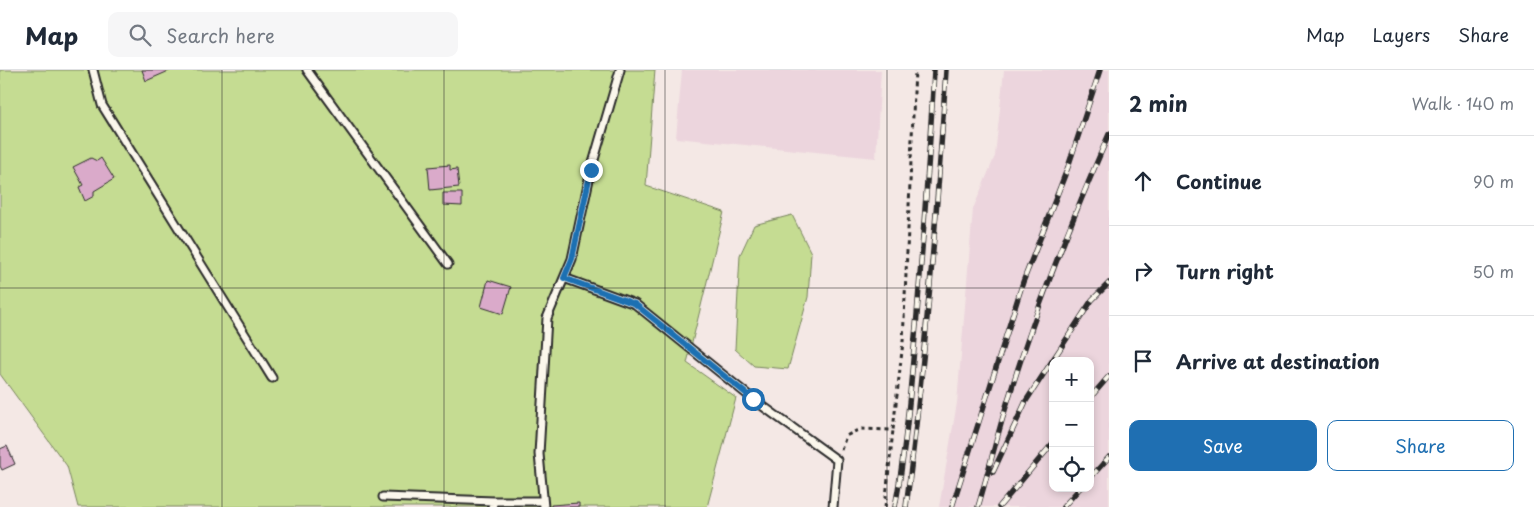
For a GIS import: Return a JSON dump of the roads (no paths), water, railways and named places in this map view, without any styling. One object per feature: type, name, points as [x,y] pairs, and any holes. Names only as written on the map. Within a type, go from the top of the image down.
[{"type":"lane","points":[[93,70],[102,105],[272,378]]},
{"type":"lane","points":[[307,70],[448,264]]},
{"type":"lane","points":[[382,498],[493,504],[544,504],[538,454],[547,318],[572,259],[591,170],[620,70]]},
{"type":"lane","points":[[564,278],[635,304],[753,399],[837,460],[833,507]]},
{"type":"railway","points":[[895,507],[903,459],[911,387],[934,70]]},
{"type":"railway","points":[[906,507],[930,289],[946,70]]},
{"type":"railway","points":[[952,507],[1023,282],[1068,167],[1100,70]]},
{"type":"railway","points":[[978,507],[1020,361],[1043,295],[1109,134]]},
{"type":"railway","points":[[993,472],[1026,401],[1092,300],[1109,283]]},
{"type":"railway","points":[[1094,393],[1109,376]]},
{"type":"railway","points":[[999,507],[1050,447]]},
{"type":"railway","points":[[1094,474],[1109,457]]},
{"type":"railway","points":[[1063,507],[1076,492]]}]
